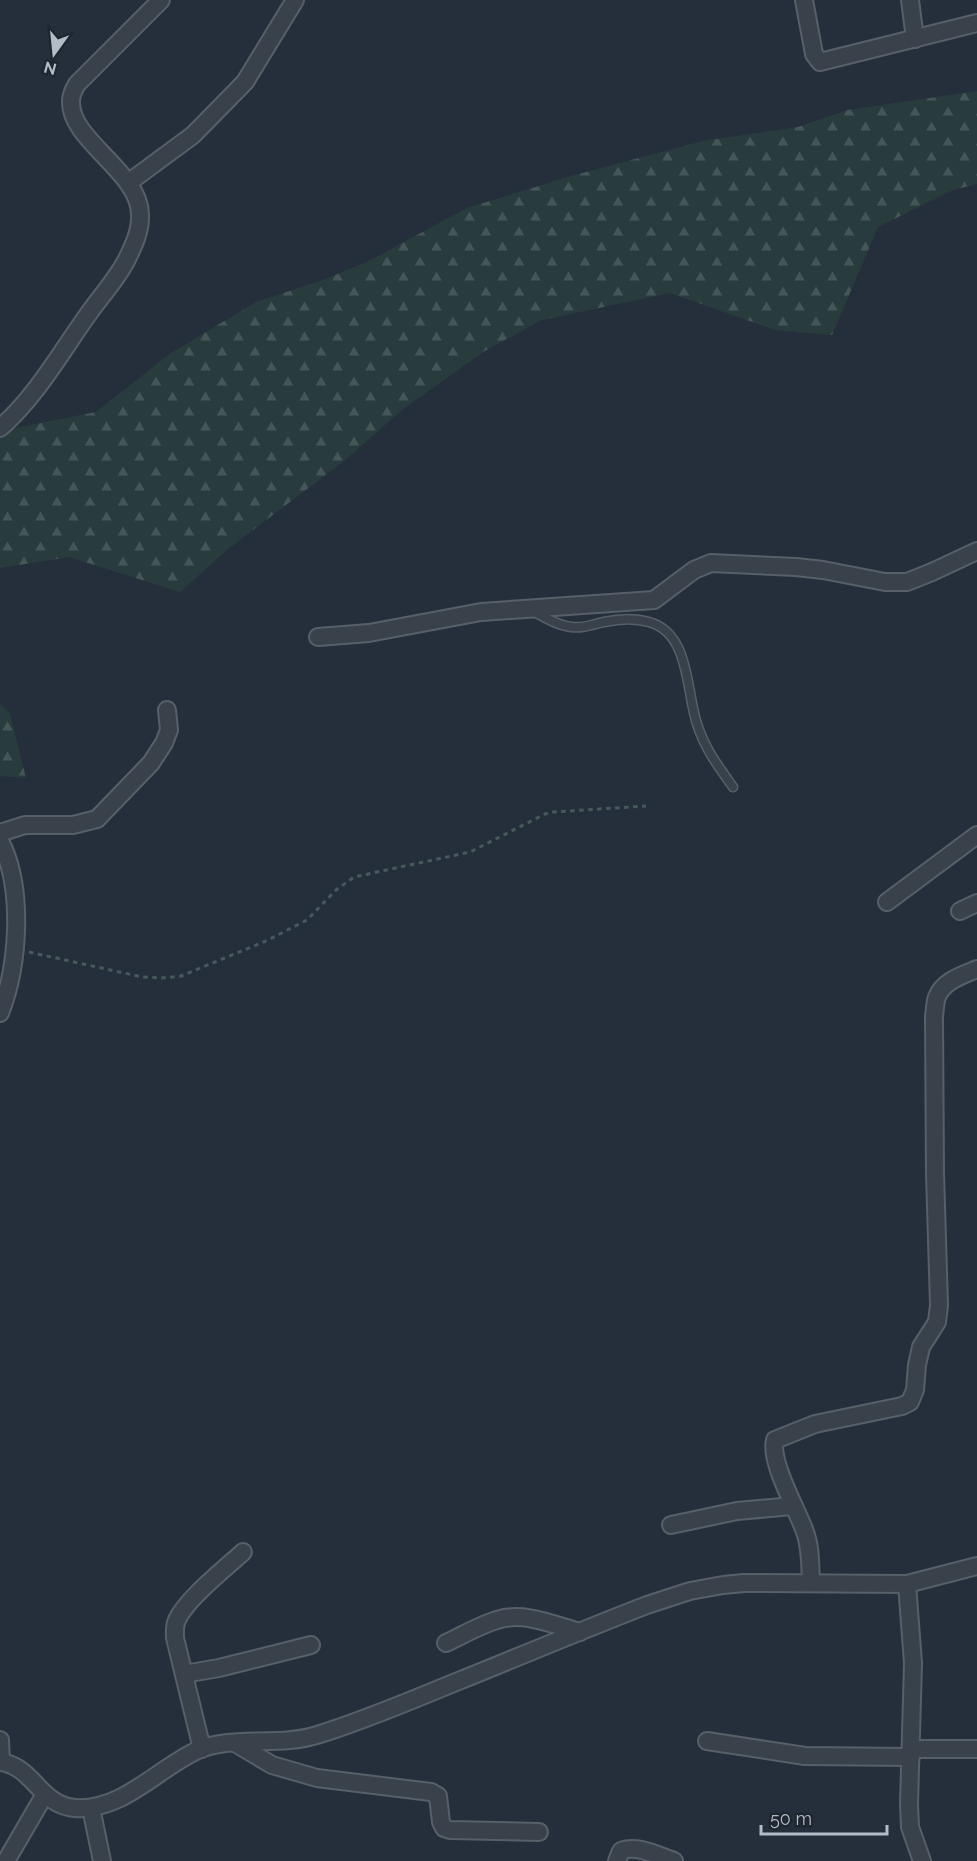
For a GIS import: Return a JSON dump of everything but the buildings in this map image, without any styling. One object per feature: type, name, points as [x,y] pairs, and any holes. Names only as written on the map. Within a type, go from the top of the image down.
[{"type":"street","points":[[0,428],[13,417],[45,375],[125,263],[138,234],[141,213],[137,199],[128,183],[78,125],[72,113],[70,98],[77,84],[161,0]]},
{"type":"street","points":[[128,183],[193,135],[245,82],[295,0]]},
{"type":"street","points":[[804,0],[814,54],[820,62],[977,23]]},
{"type":"street","points":[[910,0],[915,39]]},
{"type":"street","points":[[318,637],[369,633],[481,612],[654,600],[694,570],[711,563],[814,569],[885,582],[907,582],[977,551]]},
{"type":"street","points":[[0,832],[25,825],[73,825],[97,819],[151,763],[164,743],[169,730],[167,710]]},
{"type":"street","points":[[887,902],[977,835]]},
{"type":"street","points":[[0,841],[10,866],[17,925],[10,986],[0,1013]]},
{"type":"street","points":[[960,911],[977,903]]},
{"type":"street","points":[[811,1583],[805,1532],[775,1456],[775,1440],[815,1424],[902,1406],[910,1402],[915,1390],[921,1347],[937,1322],[939,1305],[934,1016],[937,997],[943,988],[957,977],[977,969]]},
{"type":"street","points":[[671,1525],[736,1511],[793,1506]]},
{"type":"street","points":[[202,1749],[175,1638],[175,1626],[178,1617],[188,1605],[243,1552]]},
{"type":"street","points":[[0,1740],[0,1762],[18,1768],[27,1774],[45,1794],[58,1804],[73,1808],[91,1808],[128,1794],[202,1749],[235,1743],[281,1742],[316,1736],[393,1708],[647,1605],[690,1591],[744,1583],[907,1584],[977,1566]]},
{"type":"street","points":[[907,1584],[913,1663],[910,1827],[922,1861]]},
{"type":"street","points":[[446,1643],[498,1619],[514,1617],[530,1618],[579,1632]]},
{"type":"street","points":[[184,1674],[219,1668],[311,1645]]},
{"type":"street","points":[[708,1741],[805,1756],[977,1749]]},
{"type":"street","points":[[235,1743],[272,1765],[318,1778],[431,1792],[438,1797],[441,1822],[444,1828],[450,1830],[539,1832]]},
{"type":"street","points":[[6,1861],[45,1794]]},
{"type":"street","points":[[91,1808],[102,1861]]},
{"type":"street","points":[[617,1861],[621,1851],[626,1848],[637,1849],[674,1861]]},
{"type":"lane","points":[[528,609],[572,627],[626,620],[658,624],[666,630],[679,650],[696,723],[709,753],[733,787]]},
{"type":"path","points":[[15,949],[100,969],[142,976],[162,978],[181,976],[266,941],[307,920],[336,890],[354,877],[470,852],[553,812],[646,806]]},
{"type":"green space","points":[[977,91],[977,184],[953,190],[878,227],[832,335],[775,330],[670,293],[542,320],[483,352],[402,410],[344,461],[228,549],[180,592],[69,557],[0,568],[0,431],[96,412],[171,353],[256,302],[326,279],[369,261],[467,208],[571,176],[703,141],[798,127],[848,110]]},
{"type":"green space","points":[[0,704],[10,714],[26,778],[0,776]]}]
